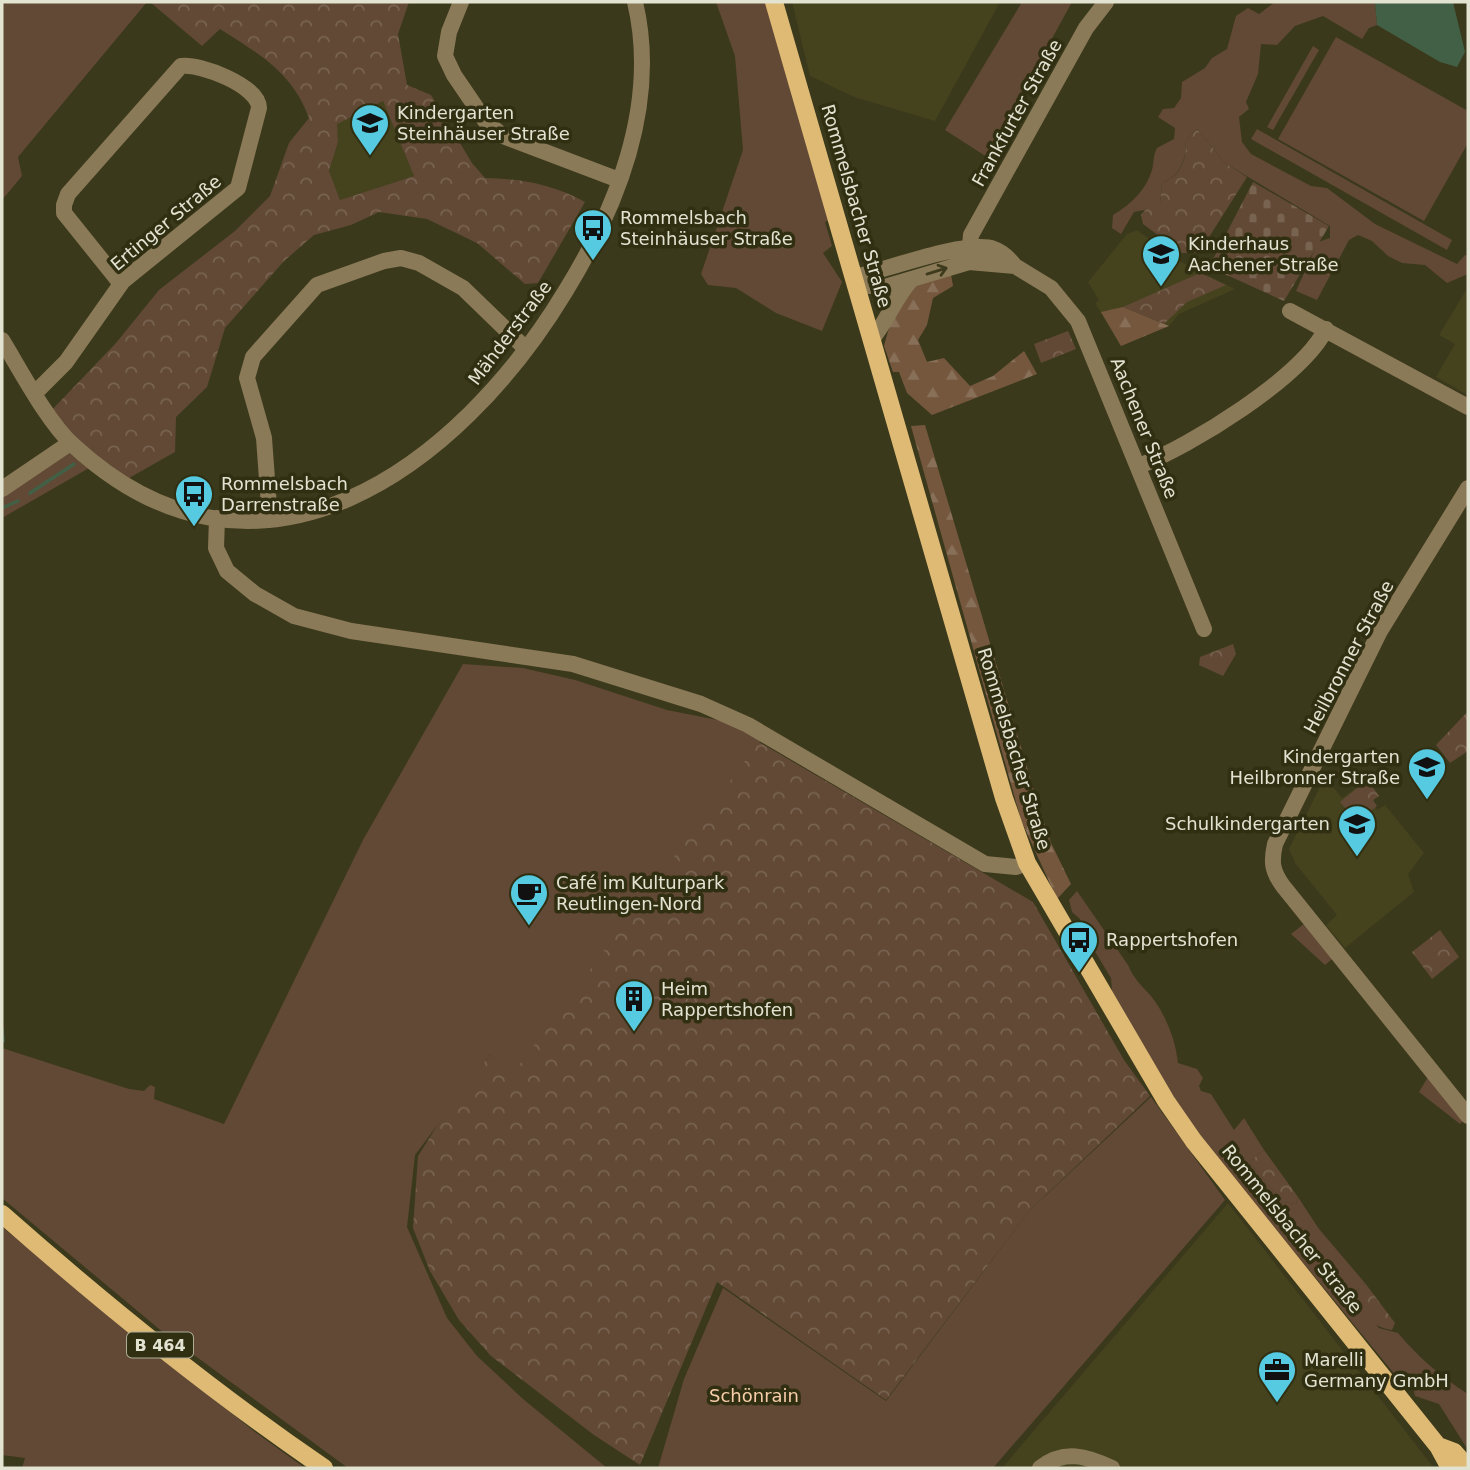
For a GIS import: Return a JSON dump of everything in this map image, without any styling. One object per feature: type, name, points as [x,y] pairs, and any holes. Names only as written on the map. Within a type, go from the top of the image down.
[{"type":"main road","name":"Rommelsbacher Straße","points":[[774,2],[1024,856],[1138,1056],[1179,1121],[1438,1446],[1450,1468]]},
{"type":"main road","name":"B 464","points":[[2,1214],[62,1268],[243,1411],[324,1468]]},
{"type":"main road","name":"Rommelsbacher Straße","points":[[1438,1446],[1454,1452],[1468,1468]]},
{"type":"street","points":[[461,2],[449,32],[445,56],[454,75],[486,122],[503,136],[619,180]]},
{"type":"street","name":"Mähderstraße","points":[[3,345],[70,443],[139,492],[181,510],[217,518],[270,520],[305,514],[339,503],[407,468],[457,428],[526,349],[577,274],[619,180],[634,136],[642,90],[642,41],[635,2]]},
{"type":"street","name":"Frankfurter Straße","points":[[970,254],[977,224],[1086,28],[1106,2]]},
{"type":"street","name":"Ertinger Straße","points":[[35,393],[66,362],[121,284],[237,188],[244,174],[258,99],[250,90],[197,66],[181,66],[126,126],[65,200],[64,213],[121,284]]},
{"type":"street","points":[[856,281],[970,254]]},
{"type":"street","points":[[856,281],[885,286],[912,279],[970,254]]},
{"type":"street","name":"Aachener Straße","points":[[970,254],[1003,267],[1015,266],[1051,288],[1074,315],[1092,350],[1205,629]]},
{"type":"street","points":[[270,520],[264,438],[247,372],[253,357],[317,285],[384,261],[401,258],[414,260],[463,288],[526,349]]},
{"type":"street","points":[[872,339],[883,326],[892,304],[912,279]]},
{"type":"street","points":[[1290,311],[1322,336],[1468,407]]},
{"type":"street","points":[[1139,466],[1233,416],[1322,336]]},
{"type":"street","points":[[2,489],[70,443]]},
{"type":"street","name":"Heilbronner Straße","points":[[1468,488],[1380,631],[1275,844],[1272,859],[1273,868],[1283,886],[1468,1116]]},
{"type":"street","points":[[217,518],[216,548],[227,571],[255,594],[294,616],[351,631],[573,664],[701,704],[748,725],[985,864],[1024,856]]},
{"type":"street","points":[[1040,1468],[1062,1456],[1085,1455],[1112,1468]]},
{"type":"shaded area","points":[[792,2],[1000,2],[935,121],[854,97],[810,76]]},
{"type":"shaded area","points":[[1375,2],[1453,2],[1465,52],[1457,67],[1440,62],[1377,25]]},
{"type":"shaded area","name":"Kindergarten Steinhäuser Straße","points":[[383,101],[414,176],[340,200],[329,171],[338,142],[336,124]]},
{"type":"shaded area","name":"Kinderhaus Aachener Straße","points":[[1137,230],[1181,262],[1235,289],[1179,314],[1169,326],[1121,346],[1095,303],[1099,300],[1088,282],[1127,234]]},
{"type":"shaded area","points":[[1468,287],[1468,395],[1436,377],[1455,344],[1439,335]]},
{"type":"shaded area","name":"Schulkindergarten","points":[[1325,777],[1342,798],[1367,780],[1379,796],[1373,800],[1377,810],[1385,805],[1424,853],[1408,874],[1414,892],[1345,948],[1326,925],[1337,915],[1295,863],[1289,849]]},
{"type":"shaded area","points":[[1228,1203],[1434,1468],[1002,1468]]},
{"type":"green space","points":[[2,2],[147,2],[18,157],[22,176],[2,200]]},
{"type":"green space","points":[[150,2],[409,2],[398,34],[407,85],[431,95],[472,163],[485,178],[536,184],[585,202],[538,283],[525,284],[477,243],[427,219],[379,212],[351,225],[314,235],[284,261],[225,328],[207,387],[176,417],[175,452],[122,482],[49,413],[116,343],[159,290],[235,231],[270,196],[289,143],[309,118],[302,102],[284,76],[248,47],[220,29],[202,46]],"holes":[[[383,101],[414,176],[340,200],[329,171],[338,142],[337,124]]]},
{"type":"green space","points":[[716,2],[774,2],[838,217],[825,222],[832,246],[823,253],[842,282],[822,331],[776,313],[736,288],[708,285],[701,274],[743,150],[735,56]]},
{"type":"green space","points":[[1022,2],[1072,2],[987,157],[945,130]]},
{"type":"green space","points":[[1275,2],[1375,2],[1377,25],[1369,28],[1362,39],[1323,16],[1295,26],[1277,45],[1261,44],[1258,74],[1246,102],[1249,109],[1239,117],[1242,142],[1251,154],[1311,186],[1327,188],[1375,224],[1457,264],[1465,255],[1468,256],[1468,274],[1447,283],[1425,265],[1402,263],[1388,256],[1372,241],[1358,235],[1349,240],[1317,300],[1296,291],[1318,242],[1330,238],[1330,226],[1225,163],[1197,129],[1186,140],[1185,154],[1178,171],[1162,183],[1160,203],[1154,208],[1134,212],[1121,234],[1112,228],[1113,215],[1132,201],[1146,184],[1157,148],[1174,139],[1175,128],[1158,117],[1163,109],[1174,108],[1181,98],[1182,82],[1205,68],[1212,58],[1227,49],[1236,16],[1248,8],[1259,14]]},
{"type":"green space","points":[[1336,37],[1468,111],[1468,143],[1424,221],[1278,139]]},
{"type":"green space","points":[[1313,46],[1319,50],[1273,130],[1267,127]]},
{"type":"green space","points":[[1197,129],[1225,163],[1247,177],[1199,253],[1182,253],[1143,224],[1141,215],[1160,203],[1162,183],[1178,171],[1184,160],[1186,140]]},
{"type":"green space","points":[[1257,129],[1452,240],[1447,250],[1251,139]]},
{"type":"green space","points":[[1253,182],[1329,226],[1284,301],[1209,267]]},
{"type":"green space","points":[[1200,273],[1226,285],[1187,302],[1164,324],[1123,307]]},
{"type":"green space","points":[[951,274],[953,286],[933,298],[927,325],[918,340],[927,362],[944,358],[970,386],[993,376],[1024,351],[1037,374],[932,415],[907,393],[899,372],[893,372],[884,346],[895,306],[917,283]]},
{"type":"green space","points":[[1123,307],[1169,326],[1121,346],[1101,312]]},
{"type":"green space","points":[[1068,331],[1076,349],[1041,363],[1034,344]]},
{"type":"green space","points":[[925,425],[1038,804],[1051,843],[1071,884],[1057,899],[1021,820],[911,426]]},
{"type":"green space","points":[[70,443],[96,464],[2,518],[2,489]]},
{"type":"green space","points":[[1233,644],[1236,654],[1223,676],[1199,665],[1200,657]]},
{"type":"green space","points":[[463,664],[523,668],[575,680],[667,710],[748,726],[764,736],[514,1073],[490,1055],[415,1155],[407,1227],[447,1318],[477,1356],[523,1399],[607,1468],[348,1468],[164,1333],[2,1198],[2,1048],[129,1089],[144,1091],[150,1085],[155,1087],[154,1099],[224,1124],[363,840]]},
{"type":"green space","points":[[1468,711],[1468,751],[1450,763],[1436,745]]},
{"type":"green space","points":[[759,742],[1033,902],[1124,1060],[1150,1096],[1029,1211],[886,1400],[717,1282],[640,1465],[594,1435],[491,1356],[459,1320],[430,1271],[413,1228],[418,1156],[447,1110],[490,1055],[514,1072]]},
{"type":"green space","points":[[1367,780],[1379,796],[1373,800],[1377,806],[1357,822],[1340,802]]},
{"type":"green space","points":[[1077,891],[1135,978],[1161,1011],[1172,1037],[1178,1063],[1197,1069],[1203,1078],[1199,1086],[1201,1091],[1211,1094],[1234,1130],[1244,1118],[1264,1150],[1249,1162],[1283,1202],[1296,1204],[1298,1197],[1319,1229],[1365,1283],[1350,1296],[1379,1328],[1398,1333],[1430,1366],[1468,1394],[1468,1450],[1439,1404],[1415,1396],[1413,1387],[1401,1382],[1186,1120],[1112,991],[1111,978],[1082,930],[1080,919],[1072,912],[1069,900]]},
{"type":"green space","points":[[1304,924],[1332,959],[1325,965],[1291,934]]},
{"type":"green space","points":[[1440,930],[1459,957],[1432,979],[1412,952]]},
{"type":"green space","points":[[1428,1077],[1463,1121],[1460,1124],[1419,1092]]},
{"type":"green space","name":"Schönrain","points":[[1151,1097],[1225,1200],[993,1468],[658,1468],[684,1379],[723,1288],[886,1401],[1029,1211]]},
{"type":"green space","points":[[1264,1150],[1298,1197],[1296,1204],[1283,1202],[1249,1162]]},
{"type":"green space","points":[[2,1227],[255,1432],[305,1468],[22,1468],[25,1458],[2,1455]]},
{"type":"green space","points":[[1365,1283],[1395,1323],[1392,1330],[1372,1322],[1350,1296]]},
{"type":"waterway","points":[[30,493],[74,464]]},
{"type":"waterway","points":[[2,508],[18,501]]},
{"type":"waterway","points":[[2,1029],[3,1041]]},
{"type":"place","name":"Kindergarten Steinhäuser Straße","points":[[370,157]]},
{"type":"place","name":"Rommelsbach Steinhäuser Straße","points":[[593,262]]},
{"type":"place","name":"Kinderhaus Aachener Straße","points":[[1161,288]]},
{"type":"place","name":"Rommelsbach Darrenstraße","points":[[194,528]]},
{"type":"place","name":"Kindergarten Heilbronner Straße","points":[[1427,801]]},
{"type":"place","name":"Schulkindergarten","points":[[1357,858]]},
{"type":"place","name":"Café im Kulturpark Reutlingen-Nord","points":[[529,927]]},
{"type":"place","name":"Rappertshofen","points":[[1079,974]]},
{"type":"place","name":"Heim Rappertshofen","points":[[634,1033]]},
{"type":"place","name":"Marelli Germany GmbH","points":[[1277,1404]]}]
